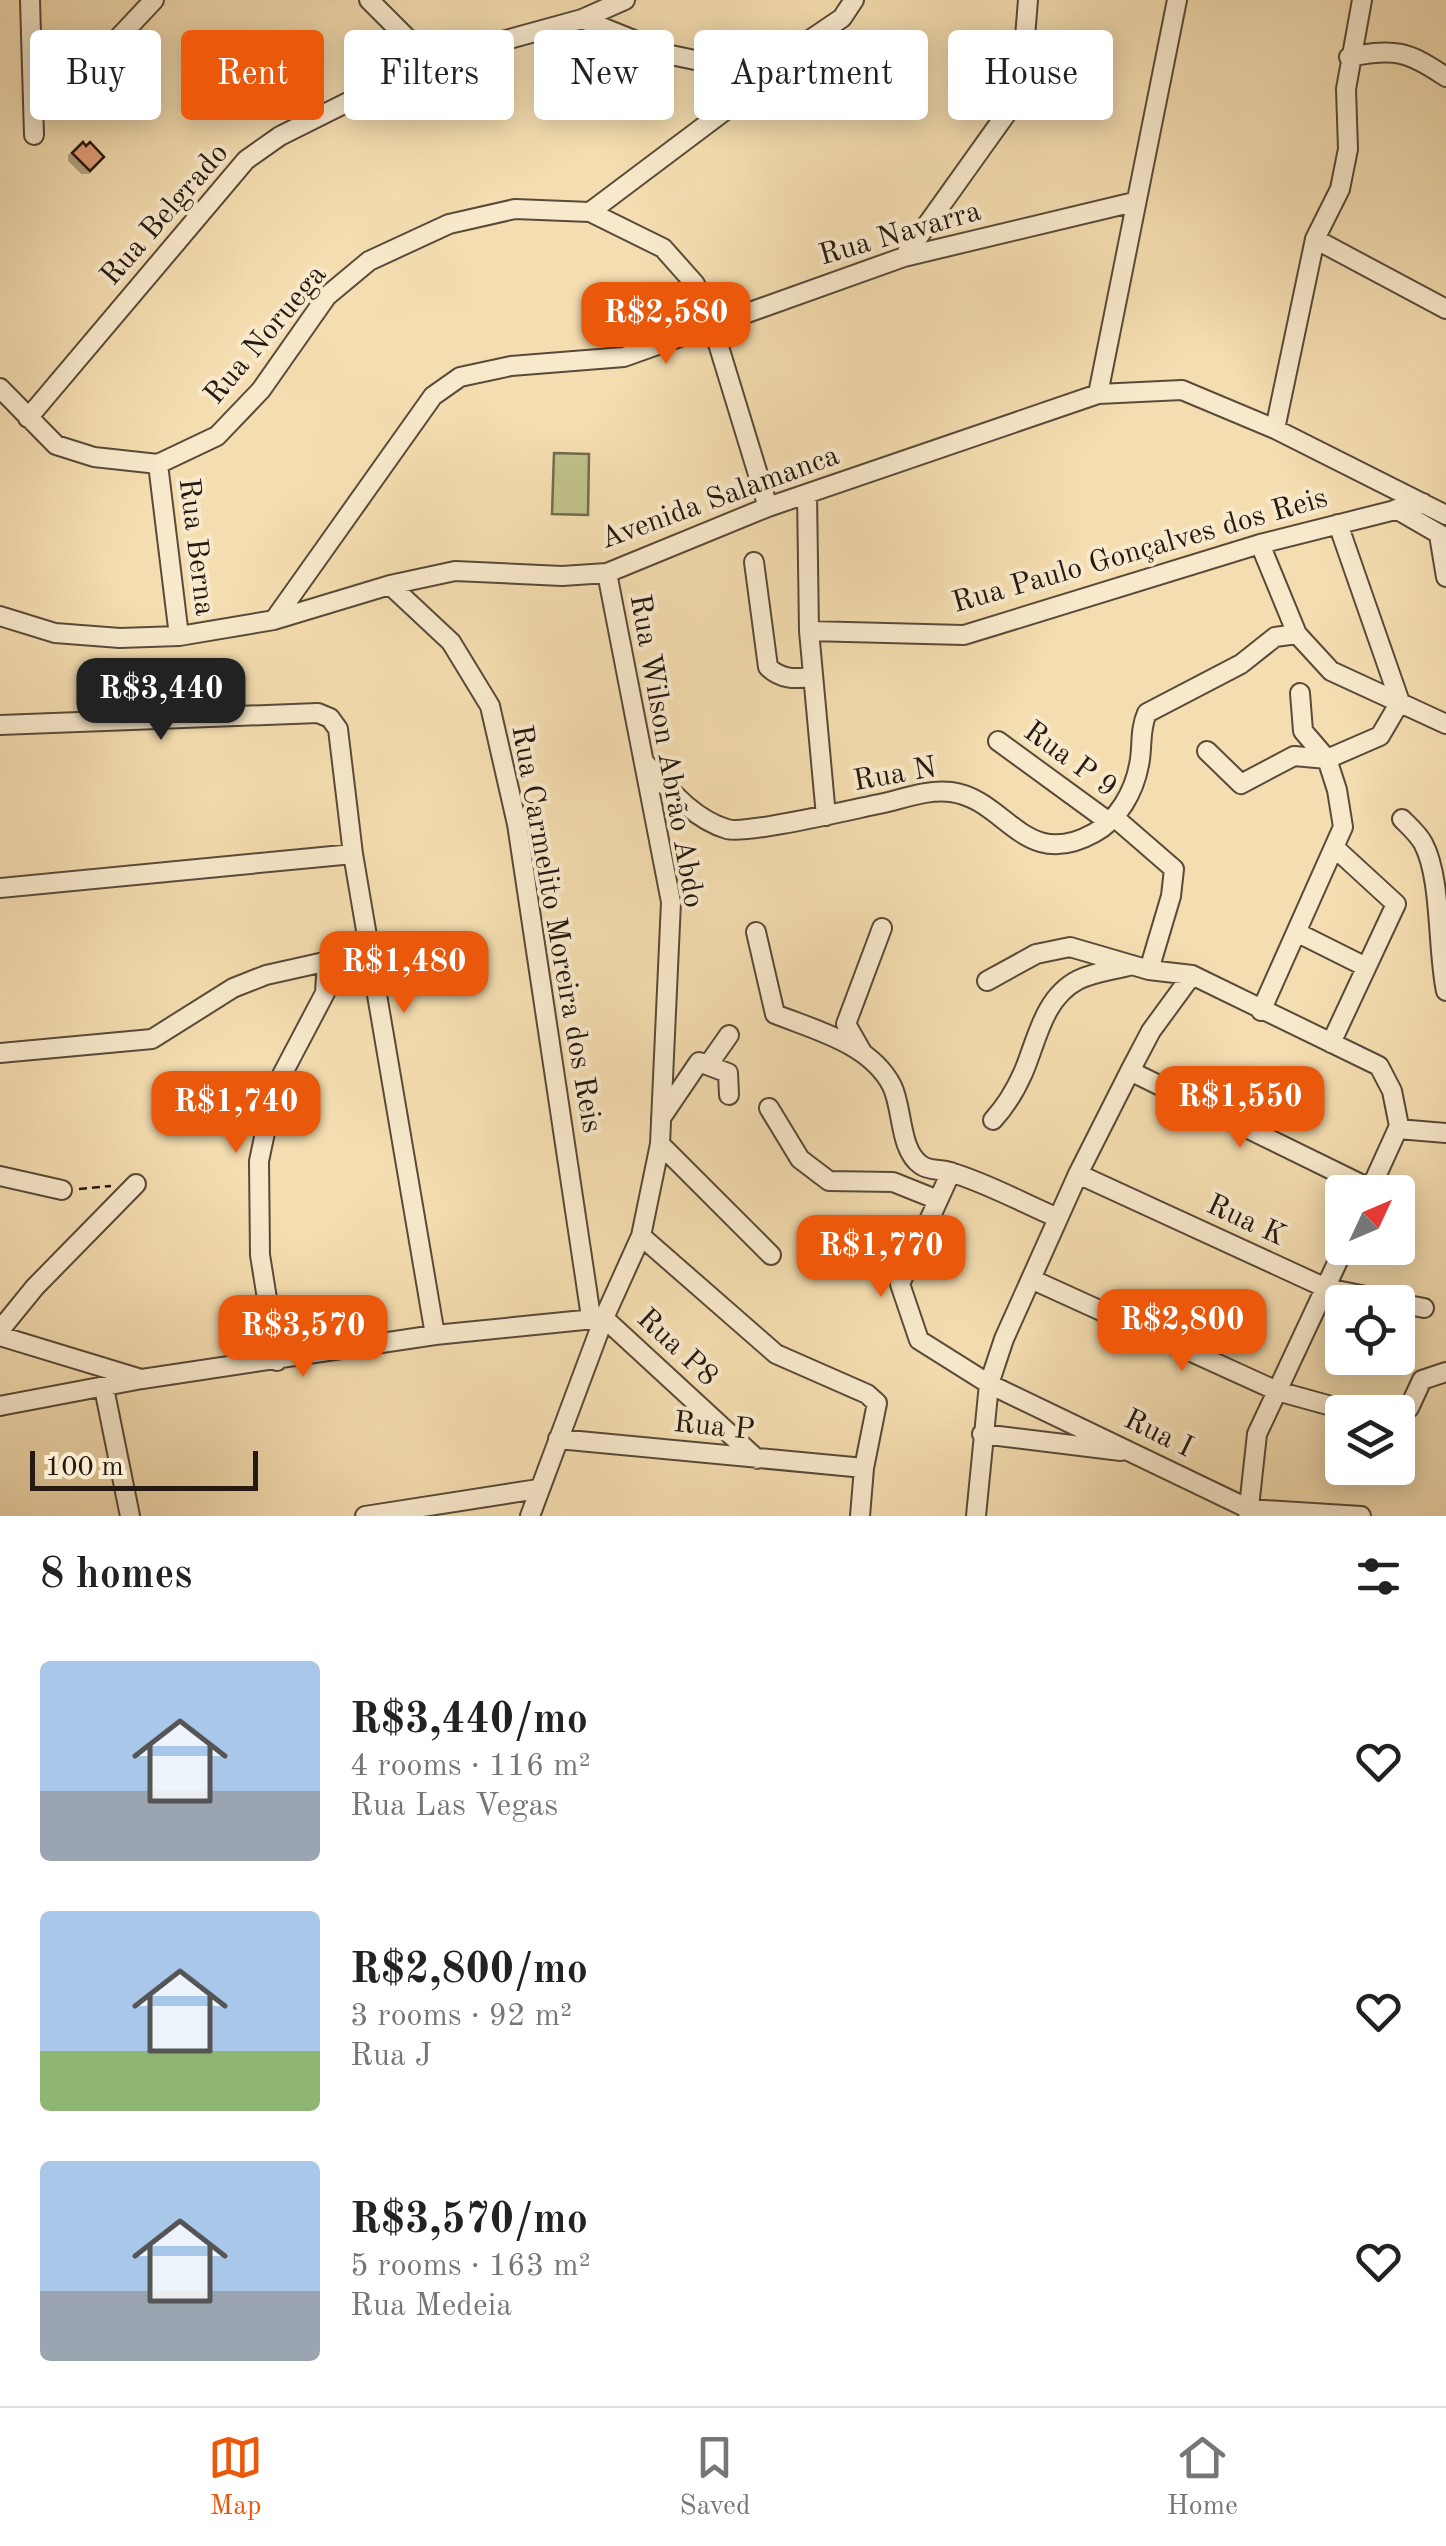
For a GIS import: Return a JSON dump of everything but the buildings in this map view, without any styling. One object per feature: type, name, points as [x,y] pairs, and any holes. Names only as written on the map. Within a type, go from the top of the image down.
[{"type":"street","points":[[30,0],[34,135]]},
{"type":"street","points":[[125,30],[154,0]]},
{"type":"street","points":[[369,0],[399,30]]},
{"type":"street","name":"Rua Belgrado","points":[[514,37],[582,18],[625,0]]},
{"type":"street","points":[[824,30],[842,18],[854,0]]},
{"type":"street","points":[[904,257],[1014,103],[1022,74],[1028,0]]},
{"type":"street","points":[[1098,394],[1177,0]]},
{"type":"street","points":[[1275,429],[1315,240],[1340,189],[1348,149],[1350,57],[1362,0]]},
{"type":"street","points":[[582,18],[671,55],[694,60]]},
{"type":"street","points":[[1350,57],[1386,50],[1414,55],[1446,77]]},
{"type":"street","name":"Rua Belgrado","points":[[28,418],[246,160],[280,136],[344,104]]},
{"type":"street","points":[[590,212],[712,120]]},
{"type":"street","name":"Rua Navarra","points":[[274,620],[433,396],[460,377],[511,366],[624,357],[904,257],[1134,202]]},
{"type":"street","name":"Rua Noruega","points":[[158,464],[217,436],[261,390],[326,296],[368,261],[448,224],[514,210],[590,212],[663,248],[695,284],[712,324],[768,507]]},
{"type":"street","points":[[1315,240],[1446,310]]},
{"type":"street","points":[[0,388],[56,445],[94,458],[158,464]]},
{"type":"street","name":"Avenida Salamanca","points":[[0,616],[55,633],[120,638],[179,636],[274,620],[455,570],[562,576],[607,573],[768,507],[1098,394],[1182,390],[1275,429],[1446,515]]},
{"type":"street","name":"Rua Berna","points":[[158,464],[179,636]]},
{"type":"street","points":[[807,494],[809,631],[826,816]]},
{"type":"street","name":"Rua Paulo Gonçalves dos Reis","points":[[809,631],[964,635],[1260,544],[1424,503]]},
{"type":"street","points":[[1396,509],[1443,536],[1446,577]]},
{"type":"street","points":[[1207,752],[1241,784],[1294,756],[1327,759],[1380,736],[1400,702],[1338,524]]},
{"type":"street","points":[[1260,544],[1297,634],[1331,671],[1446,724]]},
{"type":"street","points":[[754,562],[768,667],[790,679],[813,678]]},
{"type":"street","name":"Rua Wilson Abrão Abdo","points":[[530,1516],[598,1318],[641,1236],[660,1144],[671,902],[607,573]]},
{"type":"street","name":"Rua Carmelito Moreira dos Reis","points":[[390,585],[451,642],[490,706],[517,824],[598,1318]]},
{"type":"street","points":[[1112,820],[1132,788],[1140,763],[1141,728],[1147,714],[1241,664],[1275,637],[1297,634]]},
{"type":"street","points":[[1261,1011],[1343,827],[1338,790],[1327,759],[1303,731],[1300,693]]},
{"type":"street","points":[[0,725],[318,712],[330,718],[338,729],[353,854],[434,1334]]},
{"type":"street","name":"Rua P 9","points":[[998,741],[1112,820],[1174,869],[1172,896],[1141,967]]},
{"type":"street","name":"Rua N","points":[[644,763],[684,805],[729,830],[949,792],[974,798],[1014,831],[1034,841],[1061,844],[1092,834],[1112,820]]},
{"type":"street","points":[[1402,818],[1422,841],[1431,864],[1446,991]]},
{"type":"street","points":[[1331,1044],[1396,904],[1335,848]]},
{"type":"street","points":[[0,888],[353,854]]},
{"type":"street","points":[[863,1054],[846,1024],[882,928]]},
{"type":"street","points":[[756,932],[775,1014],[836,1038],[881,1070],[892,1087],[911,1156],[922,1167],[950,1172],[1058,1218]]},
{"type":"street","points":[[1298,933],[1366,967]]},
{"type":"street","points":[[988,981],[1051,949],[1070,947],[1141,967],[1192,975],[1379,1066],[1392,1091],[1398,1129],[1377,1175]]},
{"type":"street","points":[[0,1052],[152,1038],[233,988],[266,975],[369,952]]},
{"type":"street","points":[[277,1360],[260,1255],[259,1161],[274,1090],[325,993],[327,962]]},
{"type":"street","points":[[993,1120],[1024,1072],[1040,1025],[1056,1000],[1077,980],[1141,967]]},
{"type":"street","points":[[976,1516],[989,1384],[1004,1338],[1130,1070],[1151,1031],[1192,975]]},
{"type":"street","points":[[708,1065],[729,1035]]},
{"type":"street","points":[[661,1118],[699,1062],[728,1073],[730,1095]]},
{"type":"street","points":[[1130,1070],[1340,1175]]},
{"type":"street","points":[[768,1108],[800,1158],[829,1181],[894,1182],[938,1200]]},
{"type":"street","points":[[1398,1129],[1446,1132]]},
{"type":"street","points":[[660,1144],[770,1255]]},
{"type":"street","name":"Rua I","points":[[950,1172],[900,1284],[920,1340],[989,1384],[1136,1453],[1249,1512]]},
{"type":"street","name":"Rua K","points":[[1078,1174],[1325,1288]]},
{"type":"street","points":[[0,1176],[62,1190]]},
{"type":"street","points":[[136,1184],[34,1287],[0,1333],[142,1379]]},
{"type":"street","points":[[641,1236],[776,1354],[868,1394],[877,1403],[864,1468],[860,1516]]},
{"type":"street","points":[[1030,1279],[1277,1391],[1325,1404]]},
{"type":"street","points":[[1325,1290],[1257,1434],[1249,1512],[1361,1516]]},
{"type":"street","name":"Rua K","points":[[1415,1306],[1424,1308]]},
{"type":"street","points":[[0,1406],[142,1379],[434,1334],[598,1318]]},
{"type":"street","name":"Rua P8","points":[[598,1318],[758,1459]]},
{"type":"street","points":[[1415,1395],[1422,1380],[1446,1372]]},
{"type":"street","points":[[104,1388],[130,1516]]},
{"type":"street","points":[[982,1434],[1136,1453]]},
{"type":"street","name":"Rua P","points":[[558,1438],[864,1468]]},
{"type":"street","points":[[365,1516],[538,1489]]},
{"type":"path","points":[[62,1190],[136,1184]]},
{"type":"green space","points":[[554,453],[589,454],[588,515],[552,514]]}]
